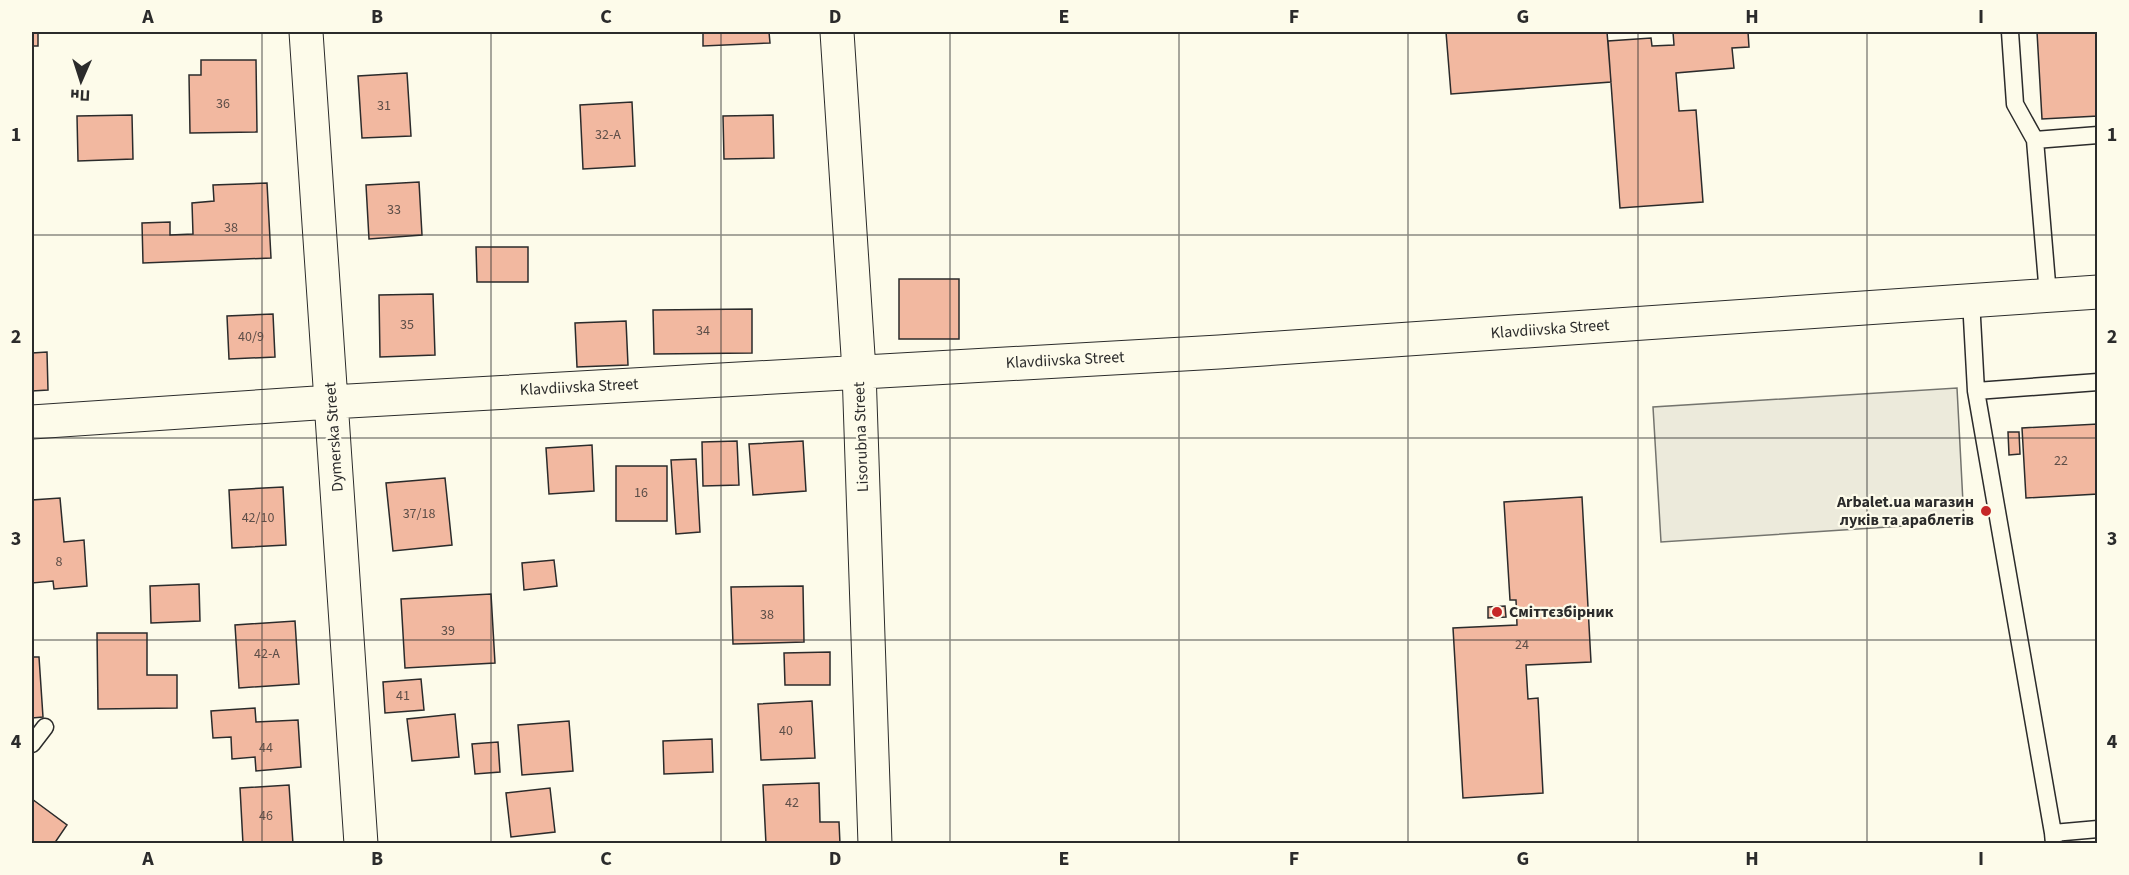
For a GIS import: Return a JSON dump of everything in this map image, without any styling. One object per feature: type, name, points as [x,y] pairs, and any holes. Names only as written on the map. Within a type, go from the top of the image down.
[{"type":"street","name":"Dymerska Street","points":[[306,32],[361,843]]},
{"type":"street","name":"Lisorubna Street","points":[[837,32],[859,371],[875,843]]},
{"type":"street","name":"Klavdiivska Street","points":[[32,422],[331,402],[1230,351],[2097,292]]},
{"type":"lane","points":[[2010,32],[2015,104],[2035,140],[2048,295]]},
{"type":"lane","points":[[2035,140],[2097,135]]},
{"type":"lane","points":[[1971,300],[1976,391],[2054,838],[2097,829]]},
{"type":"lane","points":[[1976,391],[2097,382]]},
{"type":"lane","points":[[32,744],[45,727]]},
{"type":"shaded area","points":[[1957,388],[1964,522],[1661,542],[1653,407]]},
{"type":"building","points":[[32,32],[38,32],[38,46],[32,46]]},
{"type":"building","points":[[703,32],[769,32],[770,43],[703,46]]},
{"type":"building","points":[[1446,32],[1607,32],[1611,82],[1451,94]]},
{"type":"building","points":[[1673,32],[1748,32],[1749,47],[1732,48],[1734,68],[1676,73],[1679,111],[1696,110],[1703,202],[1620,208],[1608,41],[1651,38],[1652,46],[1674,45]]},
{"type":"building","points":[[2037,32],[2098,32],[2098,116],[2042,119]]},
{"type":"building","points":[[201,60],[256,60],[257,132],[190,133],[189,75],[201,75]]},
{"type":"building","points":[[407,73],[411,136],[362,138],[358,76]]},
{"type":"building","points":[[632,102],[635,166],[583,169],[580,105]]},
{"type":"building","points":[[132,115],[133,159],[78,161],[77,116]]},
{"type":"building","points":[[773,115],[774,158],[724,159],[723,116]]},
{"type":"building","points":[[419,182],[422,235],[369,239],[366,185]]},
{"type":"building","points":[[267,183],[271,258],[143,263],[142,223],[170,222],[170,235],[193,234],[192,203],[214,201],[213,185]]},
{"type":"building","points":[[476,247],[528,247],[528,282],[477,282]]},
{"type":"building","points":[[899,279],[959,279],[959,339],[899,339]]},
{"type":"building","points":[[433,294],[435,355],[380,357],[379,295]]},
{"type":"building","points":[[752,309],[752,353],[654,354],[653,310]]},
{"type":"building","points":[[273,314],[275,357],[229,359],[227,316]]},
{"type":"building","points":[[626,321],[628,365],[577,367],[575,323]]},
{"type":"building","points":[[47,352],[48,390],[32,391],[32,353]]},
{"type":"building","points":[[2098,424],[2098,494],[2026,498],[2022,428]]},
{"type":"building","points":[[2008,432],[2019,432],[2020,454],[2009,455]]},
{"type":"building","points":[[737,441],[739,485],[703,486],[702,442]]},
{"type":"building","points":[[803,441],[806,491],[753,495],[749,444]]},
{"type":"building","points":[[592,445],[594,491],[549,494],[546,448]]},
{"type":"building","points":[[696,459],[700,532],[676,534],[671,460]]},
{"type":"building","points":[[616,466],[667,466],[667,521],[616,521]]},
{"type":"building","points":[[445,478],[452,545],[393,551],[386,483]]},
{"type":"building","points":[[283,487],[286,545],[232,548],[229,490]]},
{"type":"building","points":[[1582,497],[1591,662],[1526,665],[1528,699],[1538,698],[1543,793],[1463,798],[1453,628],[1517,625],[1516,600],[1510,600],[1504,502]]},
{"type":"building","points":[[60,498],[64,542],[84,540],[87,586],[54,589],[53,581],[32,583],[32,500]]},
{"type":"building","points":[[554,560],[557,586],[524,590],[522,563]]},
{"type":"building","points":[[199,584],[200,621],[151,623],[150,586]]},
{"type":"building","points":[[803,586],[804,642],[733,644],[731,587]]},
{"type":"building","points":[[491,594],[495,663],[405,668],[401,599]]},
{"type":"building","name":"Сміттєзбірник","points":[[1505,606],[1506,617],[1488,618],[1488,607]]},
{"type":"building","points":[[295,621],[299,684],[239,688],[235,625]]},
{"type":"building","points":[[97,633],[147,633],[147,675],[177,675],[177,708],[98,709]]},
{"type":"building","points":[[830,652],[830,685],[785,685],[784,653]]},
{"type":"building","points":[[32,657],[39,657],[43,717],[32,718]]},
{"type":"building","points":[[421,679],[424,710],[385,713],[383,682]]},
{"type":"building","points":[[812,701],[815,758],[761,760],[758,704]]},
{"type":"building","points":[[255,708],[256,722],[298,720],[301,767],[256,771],[255,757],[232,759],[231,737],[213,738],[211,711]]},
{"type":"building","points":[[455,714],[459,757],[412,761],[407,719]]},
{"type":"building","points":[[569,721],[573,771],[522,775],[518,725]]},
{"type":"building","points":[[712,739],[713,772],[664,774],[663,741]]},
{"type":"building","points":[[498,742],[500,772],[475,774],[472,744]]},
{"type":"building","points":[[819,783],[820,822],[839,822],[840,844],[766,844],[763,785]]},
{"type":"building","points":[[289,785],[293,844],[243,844],[240,788]]},
{"type":"building","points":[[550,788],[555,832],[511,837],[506,793]]},
{"type":"building","points":[[32,799],[67,825],[54,844],[32,844]]},
{"type":"place","name":"Arbalet.ua магазин луків та араблетів","points":[[1986,511]]},
{"type":"place","name":"Сміттєзбірник","points":[[1497,612]]}]
